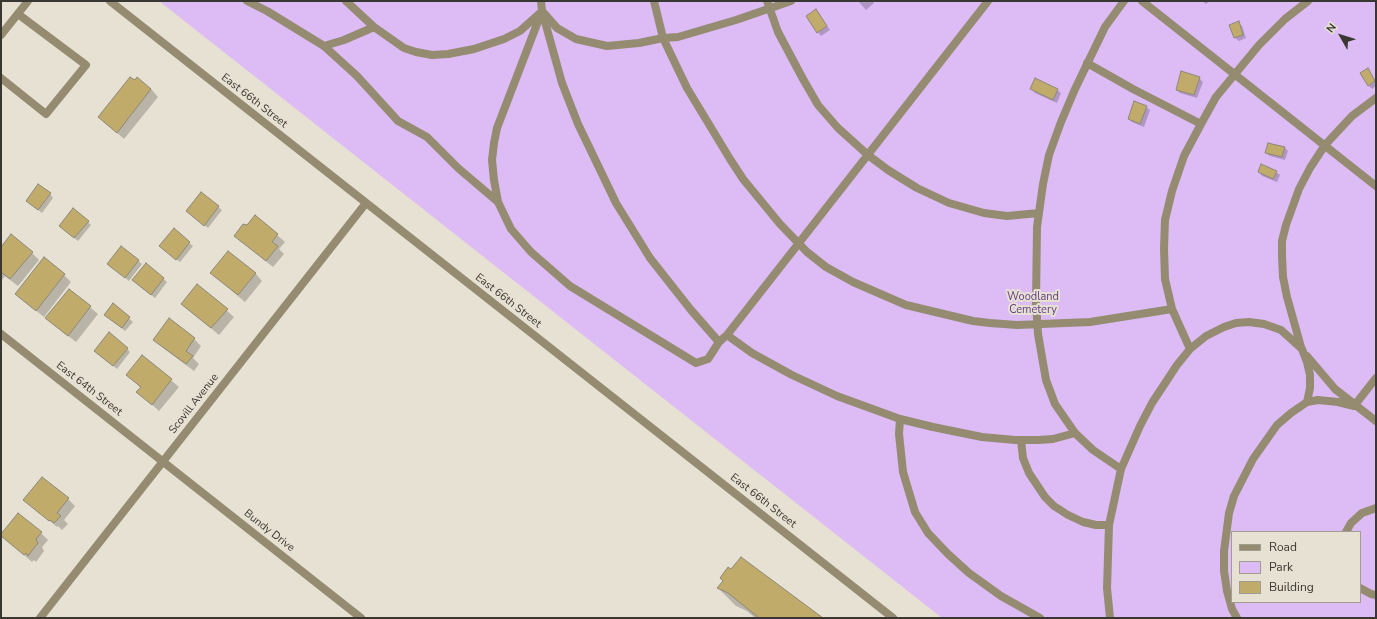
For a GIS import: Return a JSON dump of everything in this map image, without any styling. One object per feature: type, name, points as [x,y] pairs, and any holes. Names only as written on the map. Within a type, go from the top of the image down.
[{"type":"street","points":[[1,35],[28,1]]},
{"type":"street","name":"East 66th Street","points":[[110,1],[893,618]]},
{"type":"street","points":[[246,1],[267,11],[324,46],[357,76],[398,121],[427,137],[458,168],[498,202]]},
{"type":"street","points":[[346,1],[374,27],[404,48],[432,55],[448,54],[474,49],[504,40],[520,31],[542,11]]},
{"type":"street","points":[[540,1],[562,83],[578,124],[616,203],[650,258],[691,310],[719,342]]},
{"type":"street","points":[[654,1],[663,38],[687,88],[730,159],[744,179],[780,224],[798,243],[816,259],[853,282],[906,305],[973,321],[1017,325],[1090,322],[1172,309]]},
{"type":"street","points":[[542,11],[557,28],[576,39],[607,46],[678,37],[736,20],[769,5],[791,1]]},
{"type":"street","points":[[542,11],[497,128],[492,160],[498,202],[511,229],[531,252],[570,286],[696,363],[708,359],[719,342],[727,334],[988,1]]},
{"type":"street","points":[[1121,469],[1093,450],[1074,433],[1055,404],[1046,380],[1037,323],[1036,302],[1039,213],[1049,155],[1061,122],[1087,63],[1105,27],[1124,1]]},
{"type":"street","points":[[1142,1],[1376,186]]},
{"type":"street","points":[[1190,349],[1172,309],[1165,279],[1165,220],[1172,191],[1184,156],[1216,98],[1259,45],[1285,19],[1308,1]]},
{"type":"street","points":[[769,5],[778,32],[818,105],[838,128],[868,155],[888,170],[917,188],[949,203],[984,213],[1007,216],[1039,213]]},
{"type":"street","points":[[1,78],[46,114],[86,65],[18,14]]},
{"type":"street","points":[[324,46],[344,40],[374,27]]},
{"type":"street","points":[[1087,63],[1116,80],[1201,124]]},
{"type":"street","points":[[1307,402],[1310,388],[1310,375],[1287,297],[1283,277],[1282,240],[1291,207],[1310,168],[1325,145],[1352,116],[1376,98]]},
{"type":"street","name":"Scovill Avenue","points":[[40,618],[366,203]]},
{"type":"street","points":[[1110,618],[1107,588],[1109,525],[1121,469],[1152,403],[1177,364],[1190,349],[1206,336],[1236,323],[1249,322],[1264,324],[1281,330],[1302,349],[1310,361],[1335,390],[1376,422]]},
{"type":"street","name":"East 64th Street","points":[[1,334],[163,461]]},
{"type":"street","points":[[727,334],[752,353],[792,375],[837,396],[900,419],[982,437],[1038,440],[1053,439],[1074,433]]},
{"type":"street","points":[[1354,406],[1376,378]]},
{"type":"street","points":[[1237,618],[1232,609],[1227,592],[1224,571],[1224,551],[1229,513],[1234,496],[1253,459],[1278,426],[1291,413],[1307,402],[1328,401],[1354,406]]},
{"type":"street","points":[[900,419],[899,434],[903,472],[915,512],[928,533],[969,573],[1001,596],[1040,618]]},
{"type":"street","points":[[1021,440],[1023,458],[1029,473],[1045,497],[1054,506],[1083,522],[1096,525],[1109,525]]},
{"type":"street","name":"Bundy Drive","points":[[163,461],[361,618]]},
{"type":"street","points":[[1347,531],[1351,523],[1362,513],[1376,508]]},
{"type":"street","points":[[1361,589],[1376,595]]},
{"type":"green space","name":"Woodland Cemetery","points":[[159,1],[1376,1],[1376,618],[942,618]]},
{"type":"building","points":[[816,9],[827,26],[817,33],[806,16]]},
{"type":"building","points":[[1239,21],[1243,35],[1234,38],[1229,25]]},
{"type":"building","points":[[1368,68],[1375,81],[1368,86],[1360,73]]},
{"type":"building","points":[[1181,71],[1200,77],[1194,95],[1176,90]]},
{"type":"building","points":[[130,77],[135,80],[137,77],[151,89],[117,133],[98,117]]},
{"type":"building","points":[[1035,78],[1058,89],[1053,100],[1030,89]]},
{"type":"building","points":[[1134,101],[1147,106],[1140,124],[1128,119]]},
{"type":"building","points":[[1268,143],[1285,147],[1282,157],[1265,153]]},
{"type":"building","points":[[1261,164],[1277,171],[1273,179],[1258,172]]},
{"type":"building","points":[[38,184],[51,193],[38,210],[26,201]]},
{"type":"building","points":[[201,192],[219,206],[204,226],[186,211]]},
{"type":"building","points":[[73,208],[89,221],[74,238],[59,226]]},
{"type":"building","points":[[255,215],[278,234],[272,242],[278,246],[266,261],[234,236],[243,224],[247,225]]},
{"type":"building","points":[[174,228],[190,242],[176,260],[159,246]]},
{"type":"building","points":[[11,234],[33,252],[10,279],[1,272],[1,247]]},
{"type":"building","points":[[121,246],[139,260],[125,278],[107,264]]},
{"type":"building","points":[[228,251],[256,273],[238,295],[210,273]]},
{"type":"building","points":[[44,257],[65,274],[36,311],[15,294]]},
{"type":"building","points":[[146,263],[164,278],[151,295],[132,280]]},
{"type":"building","points":[[197,284],[228,309],[211,328],[181,304]]},
{"type":"building","points":[[69,289],[91,306],[68,336],[45,318]]},
{"type":"building","points":[[113,303],[130,317],[122,328],[104,315]]},
{"type":"building","points":[[169,318],[195,338],[186,351],[193,356],[186,364],[153,340]]},
{"type":"building","points":[[109,332],[128,348],[113,366],[94,351]]},
{"type":"building","points":[[142,355],[172,379],[152,405],[136,392],[141,387],[126,375]]},
{"type":"building","points":[[42,477],[69,498],[57,513],[61,516],[54,523],[50,520],[49,521],[23,500]]},
{"type":"building","points":[[18,513],[42,532],[36,539],[38,543],[28,556],[26,553],[24,555],[1,536]]},
{"type":"building","points":[[741,557],[823,618],[759,618],[728,593],[717,588],[723,581],[720,578],[728,567],[731,569]]}]
